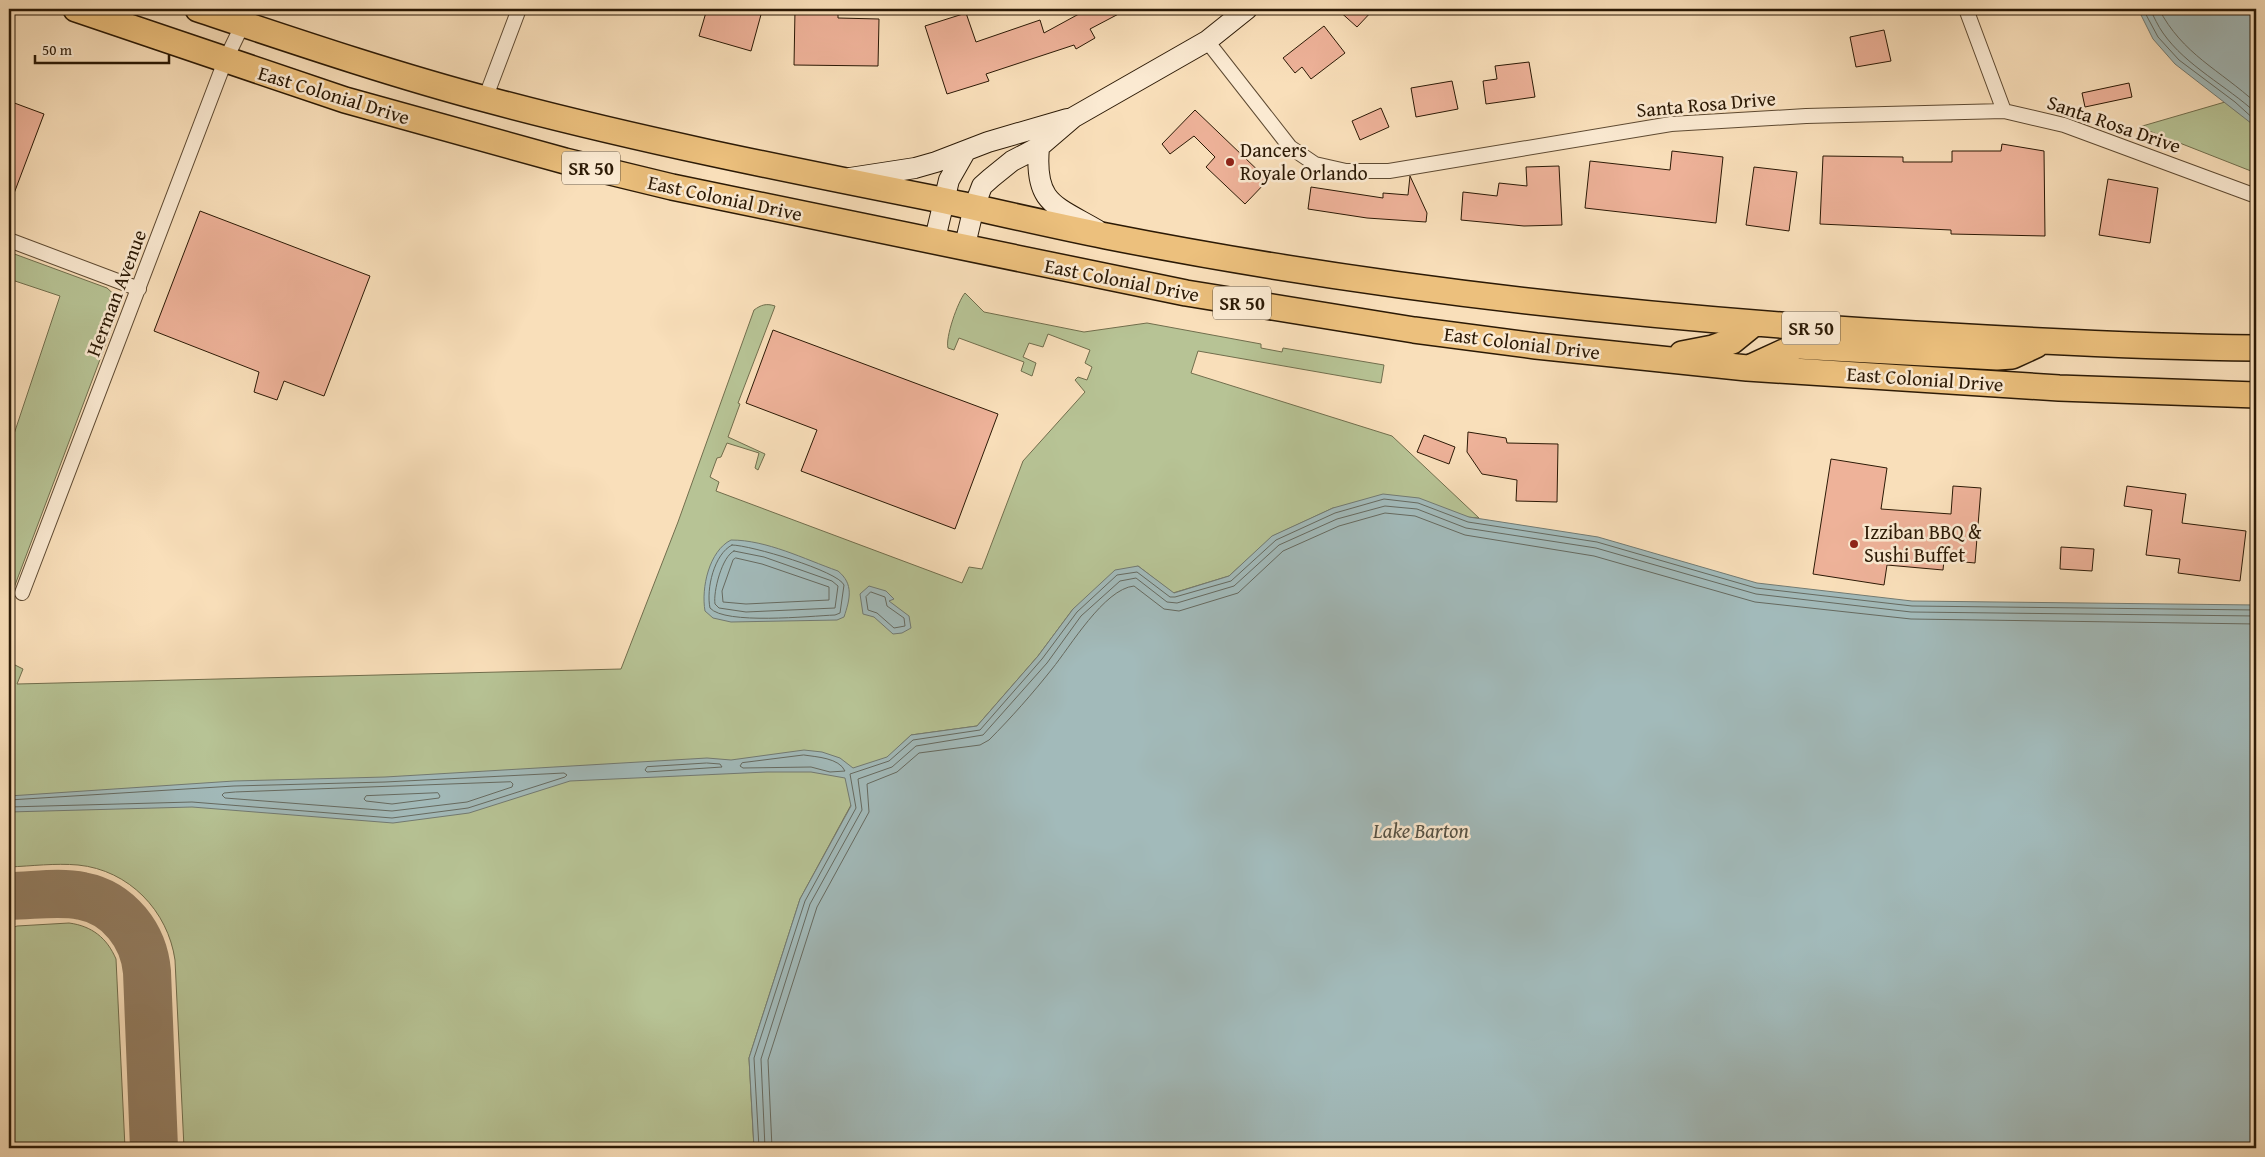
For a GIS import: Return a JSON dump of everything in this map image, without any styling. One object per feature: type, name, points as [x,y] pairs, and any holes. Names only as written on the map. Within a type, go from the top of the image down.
[{"type":"highway","name":"East Colonial Drive","points":[[76,9],[225,61],[345,100],[565,161],[672,187],[1177,292],[1536,346],[1747,368],[2059,388],[2256,395]]},
{"type":"highway","name":"East Colonial Drive","points":[[198,9],[247,17],[485,99],[683,147],[1107,236],[1425,288],[1596,309],[1753,324],[2046,341],[2253,348]]},
{"type":"highway","points":[[1655,359],[1713,348],[1732,341],[1753,324]]},
{"type":"highway","points":[[1747,368],[1797,346],[1997,357],[2012,356],[2046,341]]},
{"type":"street","points":[[485,99],[519,9]]},
{"type":"street","points":[[964,249],[974,207],[982,186],[1012,160],[1039,147],[1074,117],[1206,40],[1247,9]]},
{"type":"street","points":[[1966,9],[2004,111]]},
{"type":"street","name":"Herman Avenue","points":[[22,593],[225,61],[247,17]]},
{"type":"street","name":"Santa Rosa Drive","points":[[1206,40],[1290,147],[1315,164],[1346,171],[1389,171],[1671,124],[1806,116],[2004,111],[2064,125],[2256,196]]},
{"type":"street","points":[[840,180],[915,168],[988,142],[1074,117]]},
{"type":"street","points":[[1039,147],[1037,173],[1050,202],[1107,236]]},
{"type":"street","points":[[934,243],[949,180],[964,152]]},
{"type":"street","points":[[9,240],[139,289]]},
{"type":"green space","points":[[2256,93],[2256,173],[2139,127]]},
{"type":"green space","points":[[9,252],[107,288],[117,297],[119,309],[9,601],[9,449],[60,296],[9,279]]},
{"type":"green space","points":[[965,293],[984,312],[1084,332],[1147,323],[1261,344],[1261,348],[1282,352],[1283,348],[1384,365],[1381,383],[1198,351],[1191,373],[1392,436],[1479,518],[1333,508],[1273,536],[1229,576],[1173,593],[1138,566],[1073,609],[1038,656],[977,726],[911,735],[864,781],[800,899],[749,1058],[754,1148],[184,1148],[175,960],[171,942],[155,910],[129,884],[114,875],[97,869],[69,864],[9,867],[9,662],[23,669],[17,684],[621,669],[678,522],[754,310],[766,305],[775,306],[738,403],[740,404],[728,437],[765,454],[758,470],[755,468],[759,453],[727,443],[721,457],[717,458],[710,477],[719,482],[716,491],[962,583],[969,567],[982,569],[1023,461],[1085,392],[1075,380],[1078,377],[1087,380],[1092,367],[1085,363],[1090,350],[1048,334],[1043,347],[1029,343],[1023,357],[1036,363],[1032,376],[1021,371],[1024,362],[959,338],[954,350],[948,348],[948,336],[959,304]]},
{"type":"green space","points":[[69,923],[85,927],[98,934],[108,945],[116,959],[125,1148],[9,1148],[9,929],[17,926]]},
{"type":"water","points":[[2138,9],[2256,9],[2256,127],[2175,64],[2153,39]]},
{"type":"water","name":"Lake Barton","points":[[1383,494],[1419,498],[1469,517],[1598,537],[1757,583],[1912,601],[2256,605],[2256,1148],[754,1148],[749,1058],[800,899],[851,806],[845,778],[811,772],[767,772],[570,781],[469,813],[393,823],[192,807],[9,812],[9,796],[234,781],[385,777],[707,758],[731,760],[804,750],[822,752],[840,758],[853,768],[887,757],[911,735],[977,726],[1038,656],[1073,609],[1115,570],[1138,566],[1174,593],[1229,576],[1272,536],[1333,508]]},
{"type":"water","points":[[731,540],[758,543],[772,547],[838,571],[847,581],[849,587],[848,604],[844,617],[837,620],[731,622],[713,618],[705,611],[704,602],[708,571],[717,552]]},
{"type":"water","points":[[869,586],[886,591],[894,599],[889,601],[909,616],[911,628],[902,633],[893,634],[874,617],[863,614],[860,594]]},
{"type":"building","points":[[707,9],[754,9],[762,11],[751,51],[699,36]]},
{"type":"building","points":[[1088,9],[1128,9],[1090,29],[1095,38],[1076,49],[1074,45],[986,74],[989,81],[947,94],[925,26],[966,13],[976,42],[1040,20],[1044,33]]},
{"type":"building","points":[[1337,9],[1374,9],[1357,27]]},
{"type":"building","points":[[795,10],[838,11],[838,18],[879,19],[878,66],[794,65]]},
{"type":"building","points":[[1324,26],[1345,53],[1311,79],[1302,67],[1295,73],[1283,58]]},
{"type":"building","points":[[1884,30],[1891,61],[1856,67],[1850,37]]},
{"type":"building","points":[[1529,62],[1535,97],[1486,104],[1483,81],[1497,79],[1495,66]]},
{"type":"building","points":[[1452,81],[1458,109],[1416,117],[1411,88]]},
{"type":"building","points":[[2129,83],[2132,97],[2085,107],[2082,93]]},
{"type":"building","points":[[9,101],[44,114],[10,204],[9,204]]},
{"type":"building","points":[[1381,108],[1389,127],[1360,140],[1352,121]]},
{"type":"building","name":"Dancers Royale Orlando","points":[[1195,110],[1268,180],[1245,204],[1206,167],[1215,157],[1194,136],[1170,154],[1162,144]]},
{"type":"building","points":[[2002,144],[2044,151],[2045,236],[1951,234],[1951,230],[1820,224],[1823,156],[1903,157],[1903,162],[1952,162],[1952,151],[2001,151]]},
{"type":"building","points":[[1672,151],[1723,157],[1716,223],[1585,208],[1590,161],[1670,170]]},
{"type":"building","points":[[1559,166],[1562,225],[1524,226],[1461,220],[1463,192],[1497,196],[1499,183],[1527,186],[1526,167]]},
{"type":"building","points":[[1754,167],[1797,172],[1789,231],[1746,225]]},
{"type":"building","points":[[1410,176],[1427,213],[1426,222],[1367,218],[1308,209],[1311,187],[1383,198],[1383,193],[1408,195]]},
{"type":"building","points":[[2108,179],[2158,188],[2150,243],[2099,235]]},
{"type":"building","points":[[200,211],[370,276],[324,396],[284,381],[277,400],[254,392],[259,372],[154,331]]},
{"type":"building","points":[[773,330],[998,414],[955,529],[801,471],[817,430],[746,403]]},
{"type":"building","points":[[1468,432],[1506,438],[1507,443],[1558,444],[1557,502],[1516,501],[1517,480],[1482,474],[1467,452]]},
{"type":"building","points":[[1424,435],[1455,447],[1449,464],[1417,452]]},
{"type":"building","points":[[1831,459],[1887,468],[1881,509],[1951,514],[1953,486],[1981,488],[1975,563],[1944,560],[1943,570],[1887,565],[1884,585],[1813,574]]},
{"type":"building","points":[[2127,486],[2186,494],[2182,523],[2246,531],[2240,581],[2178,573],[2180,559],[2146,555],[2152,510],[2124,506]]},
{"type":"building","points":[[2061,547],[2094,549],[2092,571],[2060,569]]},
{"type":"taxiway","points":[[9,896],[46,894],[82,896],[107,906],[118,914],[135,934],[141,946],[147,972],[154,1148]]},
{"type":"place","name":"Dancers Royale Orlando","points":[[1230,162]]},
{"type":"place","name":"Izziban BBQ & Sushi Buffet","points":[[1854,544]]}]
